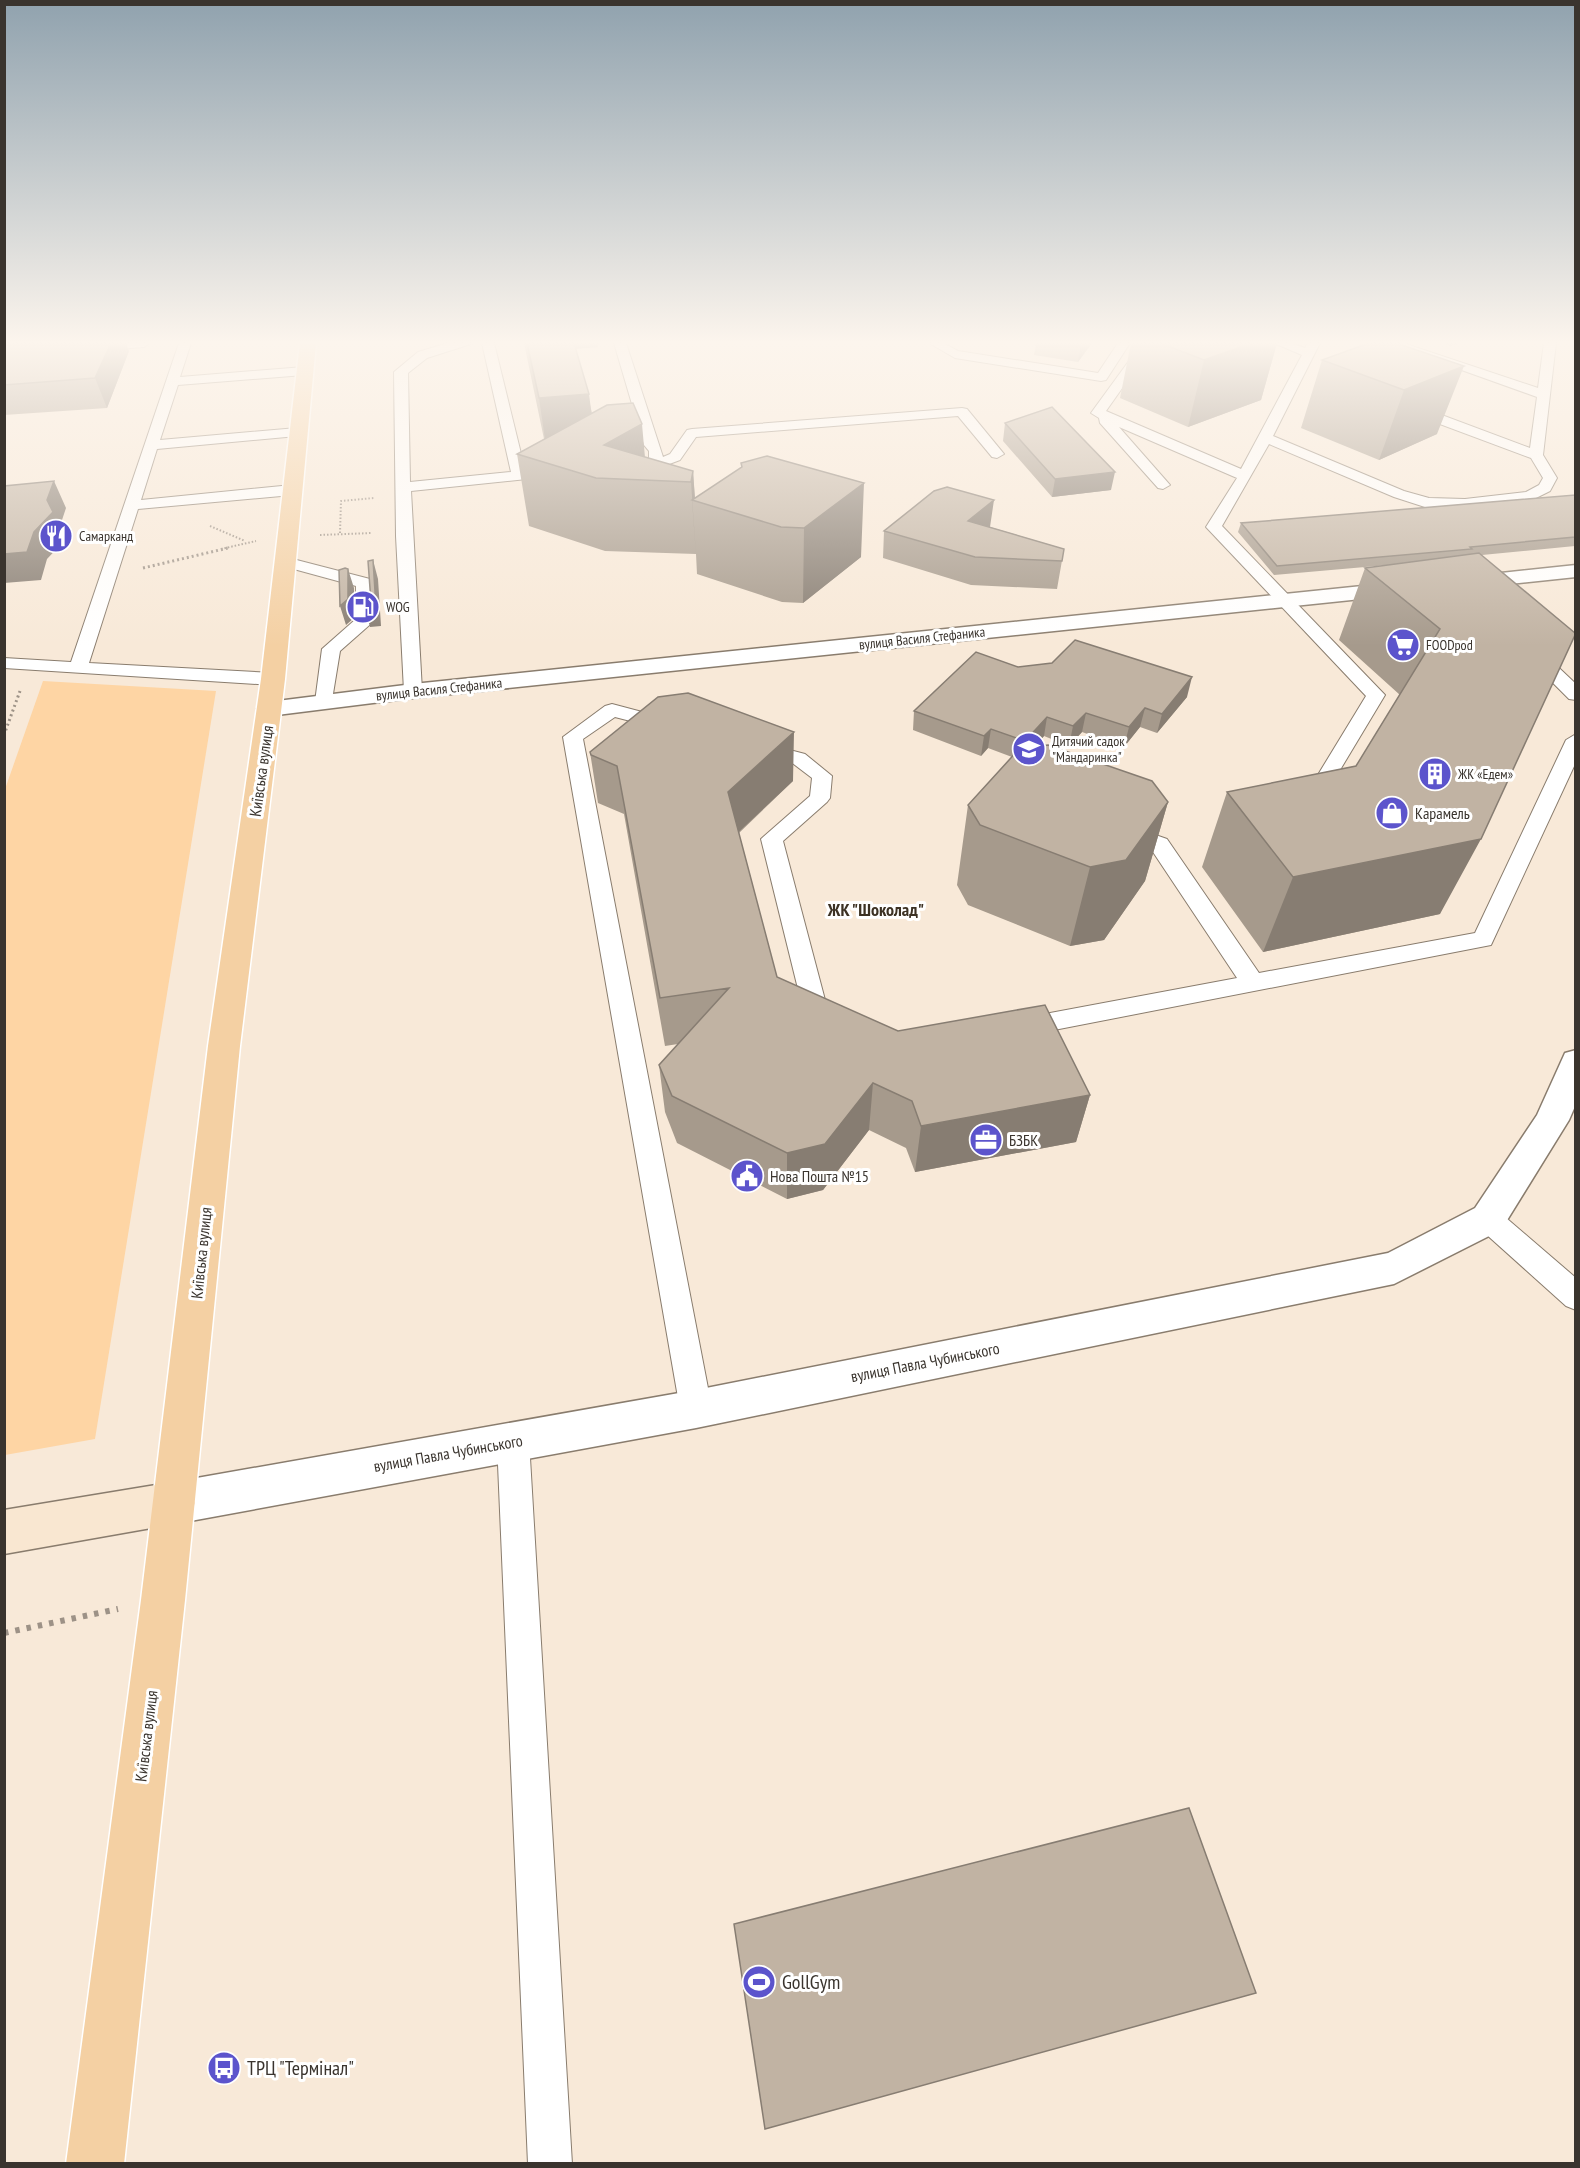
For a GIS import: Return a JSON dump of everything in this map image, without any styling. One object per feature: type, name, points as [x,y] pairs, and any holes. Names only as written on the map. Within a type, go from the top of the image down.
[{"type":"main road","name":"Київська вулиця","points":[[95,2163],[163,1600],[224,1046],[273,679],[296,444]]},
{"type":"main road","points":[[4,1532],[174,1503]]},
{"type":"street","name":"вулиця Василя Стефаника","points":[[269,709],[413,691],[1432,586],[1470,591],[1575,571]]},
{"type":"street","name":"вулиця Павла Чубинського","points":[[174,1503],[696,1409],[1394,1268],[1488,1219],[1551,1120],[1575,1062]]},
{"type":"lane","points":[[78,668],[151,445],[160,444]]},
{"type":"lane","points":[[402,444],[404,536],[413,691]]},
{"type":"lane","points":[[512,444],[519,475]]},
{"type":"lane","points":[[651,444],[656,452],[656,465]]},
{"type":"lane","points":[[613,467],[656,465],[675,457],[684,444]]},
{"type":"lane","points":[[989,444],[997,454]]},
{"type":"lane","points":[[1127,444],[1163,484]]},
{"type":"lane","points":[[1171,444],[1245,476]]},
{"type":"lane","points":[[1263,444],[1214,527],[1376,695],[1300,820]]},
{"type":"lane","points":[[1281,444],[1408,498],[1440,504],[1507,500],[1545,488],[1550,478],[1545,466],[1536,455],[1507,444]]},
{"type":"lane","points":[[1536,455],[1537,444]]},
{"type":"lane","points":[[403,491],[519,475],[570,471]]},
{"type":"lane","points":[[132,505],[292,490]]},
{"type":"lane","points":[[285,562],[364,583],[365,621],[331,649],[324,702]]},
{"type":"lane","points":[[1518,639],[1575,695]]},
{"type":"lane","points":[[4,663],[273,679]]},
{"type":"lane","points":[[688,730],[612,710],[573,737],[696,1409]]},
{"type":"lane","points":[[997,1032],[1483,939],[1575,740]]},
{"type":"lane","points":[[732,741],[798,758],[822,776],[820,798],[772,839],[814,1005],[854,1025]]},
{"type":"lane","points":[[1107,825],[1159,844],[1252,983]]},
{"type":"lane","points":[[1488,1219],[1575,1297]]},
{"type":"lane","points":[[513,1441],[550,2163]]},
{"type":"path","points":[[340,533],[341,501],[403,491]]},
{"type":"path","points":[[108,577],[247,542],[340,533],[404,536]]},
{"type":"path","points":[[4,735],[29,665]]},
{"type":"path","points":[[4,1633],[163,1600]]},
{"type":"shaded area","points":[[43,681],[216,691],[95,1439],[5,1455],[4,792]]},
{"type":"building","points":[[535,444],[605,444],[693,471],[691,482],[596,478],[517,454]]},
{"type":"building","points":[[1024,444],[1088,444],[1115,472],[1055,479]]},
{"type":"building","points":[[767,456],[864,483],[804,528],[781,527],[692,500],[742,467],[741,463]]},
{"type":"building","points":[[54,481],[47,500],[53,512],[34,532],[27,552],[4,554],[4,486]]},
{"type":"building","points":[[947,487],[994,500],[968,521],[1064,549],[1062,561],[975,557],[884,531],[934,491]]},
{"type":"building","points":[[1575,495],[1575,537],[1470,547],[1472,549],[1277,566],[1241,523]]},
{"type":"building","points":[[1479,553],[1575,633],[1481,839],[1293,877],[1227,792],[1356,766],[1440,629],[1365,568]]},
{"type":"building","points":[[373,560],[376,607],[365,608],[371,602],[368,561]]},
{"type":"building","points":[[348,569],[348,599],[340,606],[339,570]]},
{"type":"building","points":[[1075,640],[1192,677],[1162,714],[1145,708],[1129,727],[1086,713],[1073,726],[1047,717],[1025,741],[991,729],[984,736],[914,711],[976,652],[1018,667],[1052,663]]},
{"type":"building","points":[[688,693],[794,732],[728,792],[777,977],[898,1031],[1045,1005],[1090,1095],[921,1126],[912,1101],[873,1083],[825,1144],[787,1153],[672,1096],[659,1065],[729,988],[660,998],[617,766],[591,755],[590,752],[658,697]]},
{"type":"building","points":[[1048,745],[1152,781],[1168,802],[1126,860],[1090,867],[980,825],[968,805],[1020,748]]},
{"type":"building","points":[[1189,1808],[1256,1993],[765,2129],[734,1924]]},
{"type":"place","name":"Самарканд","points":[[56,536]]},
{"type":"place","name":"WOG","points":[[363,607]]},
{"type":"place","name":"FOODpod","points":[[1403,645]]},
{"type":"place","name":"Дитячий садок \"Мандаринка\"","points":[[1029,749]]},
{"type":"place","name":"ЖК «Едем»","points":[[1435,774]]},
{"type":"place","name":"Карамель","points":[[1392,813]]},
{"type":"place","name":"БЗБК","points":[[986,1140]]},
{"type":"place","name":"Нова Пошта №15","points":[[747,1176]]},
{"type":"place","name":"GollGym","points":[[759,1982]]},
{"type":"place","name":"ТРЦ \"Термінал\"","points":[[224,2068]]},
{"type":"district","name":"ЖК \"Шоколад\"","points":[[876,910]]}]
